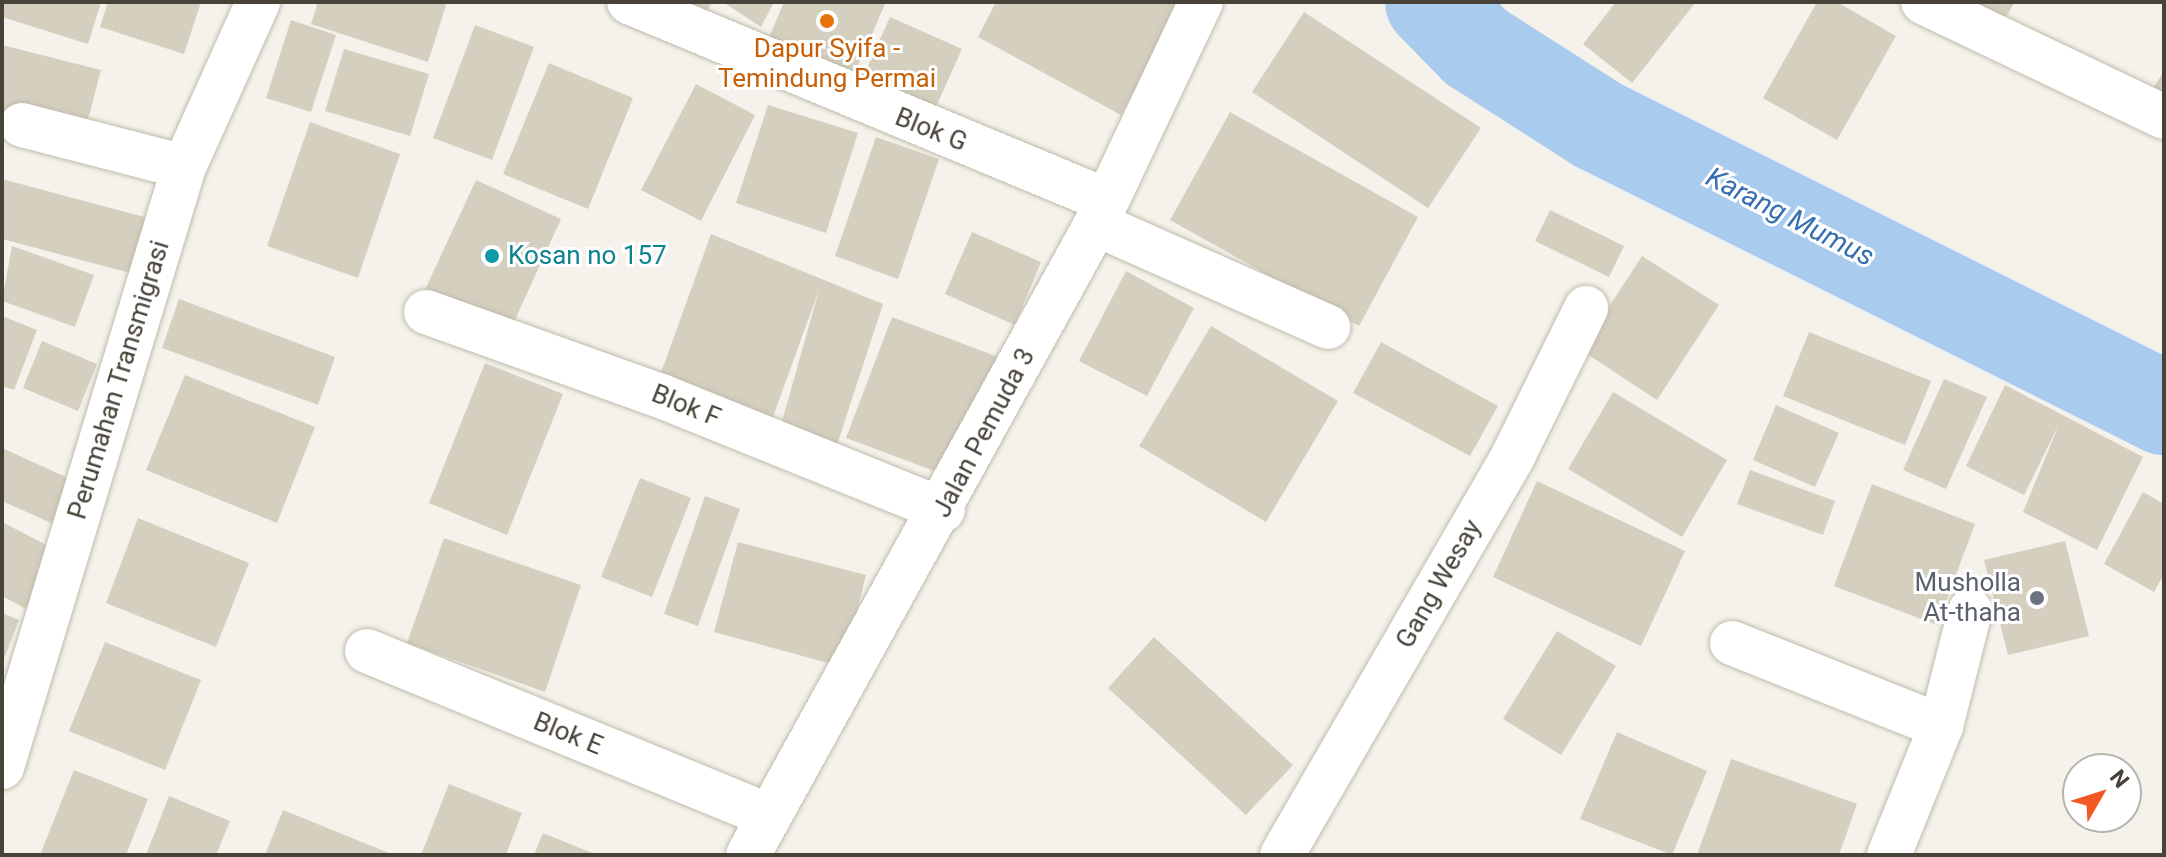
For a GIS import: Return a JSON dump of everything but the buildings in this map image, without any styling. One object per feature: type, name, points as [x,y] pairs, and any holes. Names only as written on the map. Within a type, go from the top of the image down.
[{"type":"street","name":"Perumahan Transmigrasi","points":[[2,767],[184,167],[258,2]]},
{"type":"street","name":"Blok G","points":[[629,2],[1099,211],[1328,327]]},
{"type":"street","name":"Jalan Pemuda 3","points":[[748,855],[943,510],[1099,211],[1201,2]]},
{"type":"street","points":[[1923,2],[2164,117]]},
{"type":"street","points":[[22,125],[184,167]]},
{"type":"street","name":"Gang Wesay","points":[[1282,855],[1514,454],[1586,308]]},
{"type":"street","name":"Blok F","points":[[426,312],[661,396],[943,510]]},
{"type":"street","points":[[1889,855],[1941,726],[1970,611]]},
{"type":"street","points":[[1732,643],[1941,726]]},
{"type":"street","name":"Blok E","points":[[367,651],[770,816]]},
{"type":"waterway","name":"Karang Mumus","points":[[1432,2],[1476,47],[1598,125],[2164,408]]},
{"type":"place","name":"Dapur Syifa - Temindung Permai","points":[[827,21]]},
{"type":"place","name":"Kosan no 157","points":[[492,256]]},
{"type":"place","name":"Musholla At-thaha","points":[[2037,598]]}]
